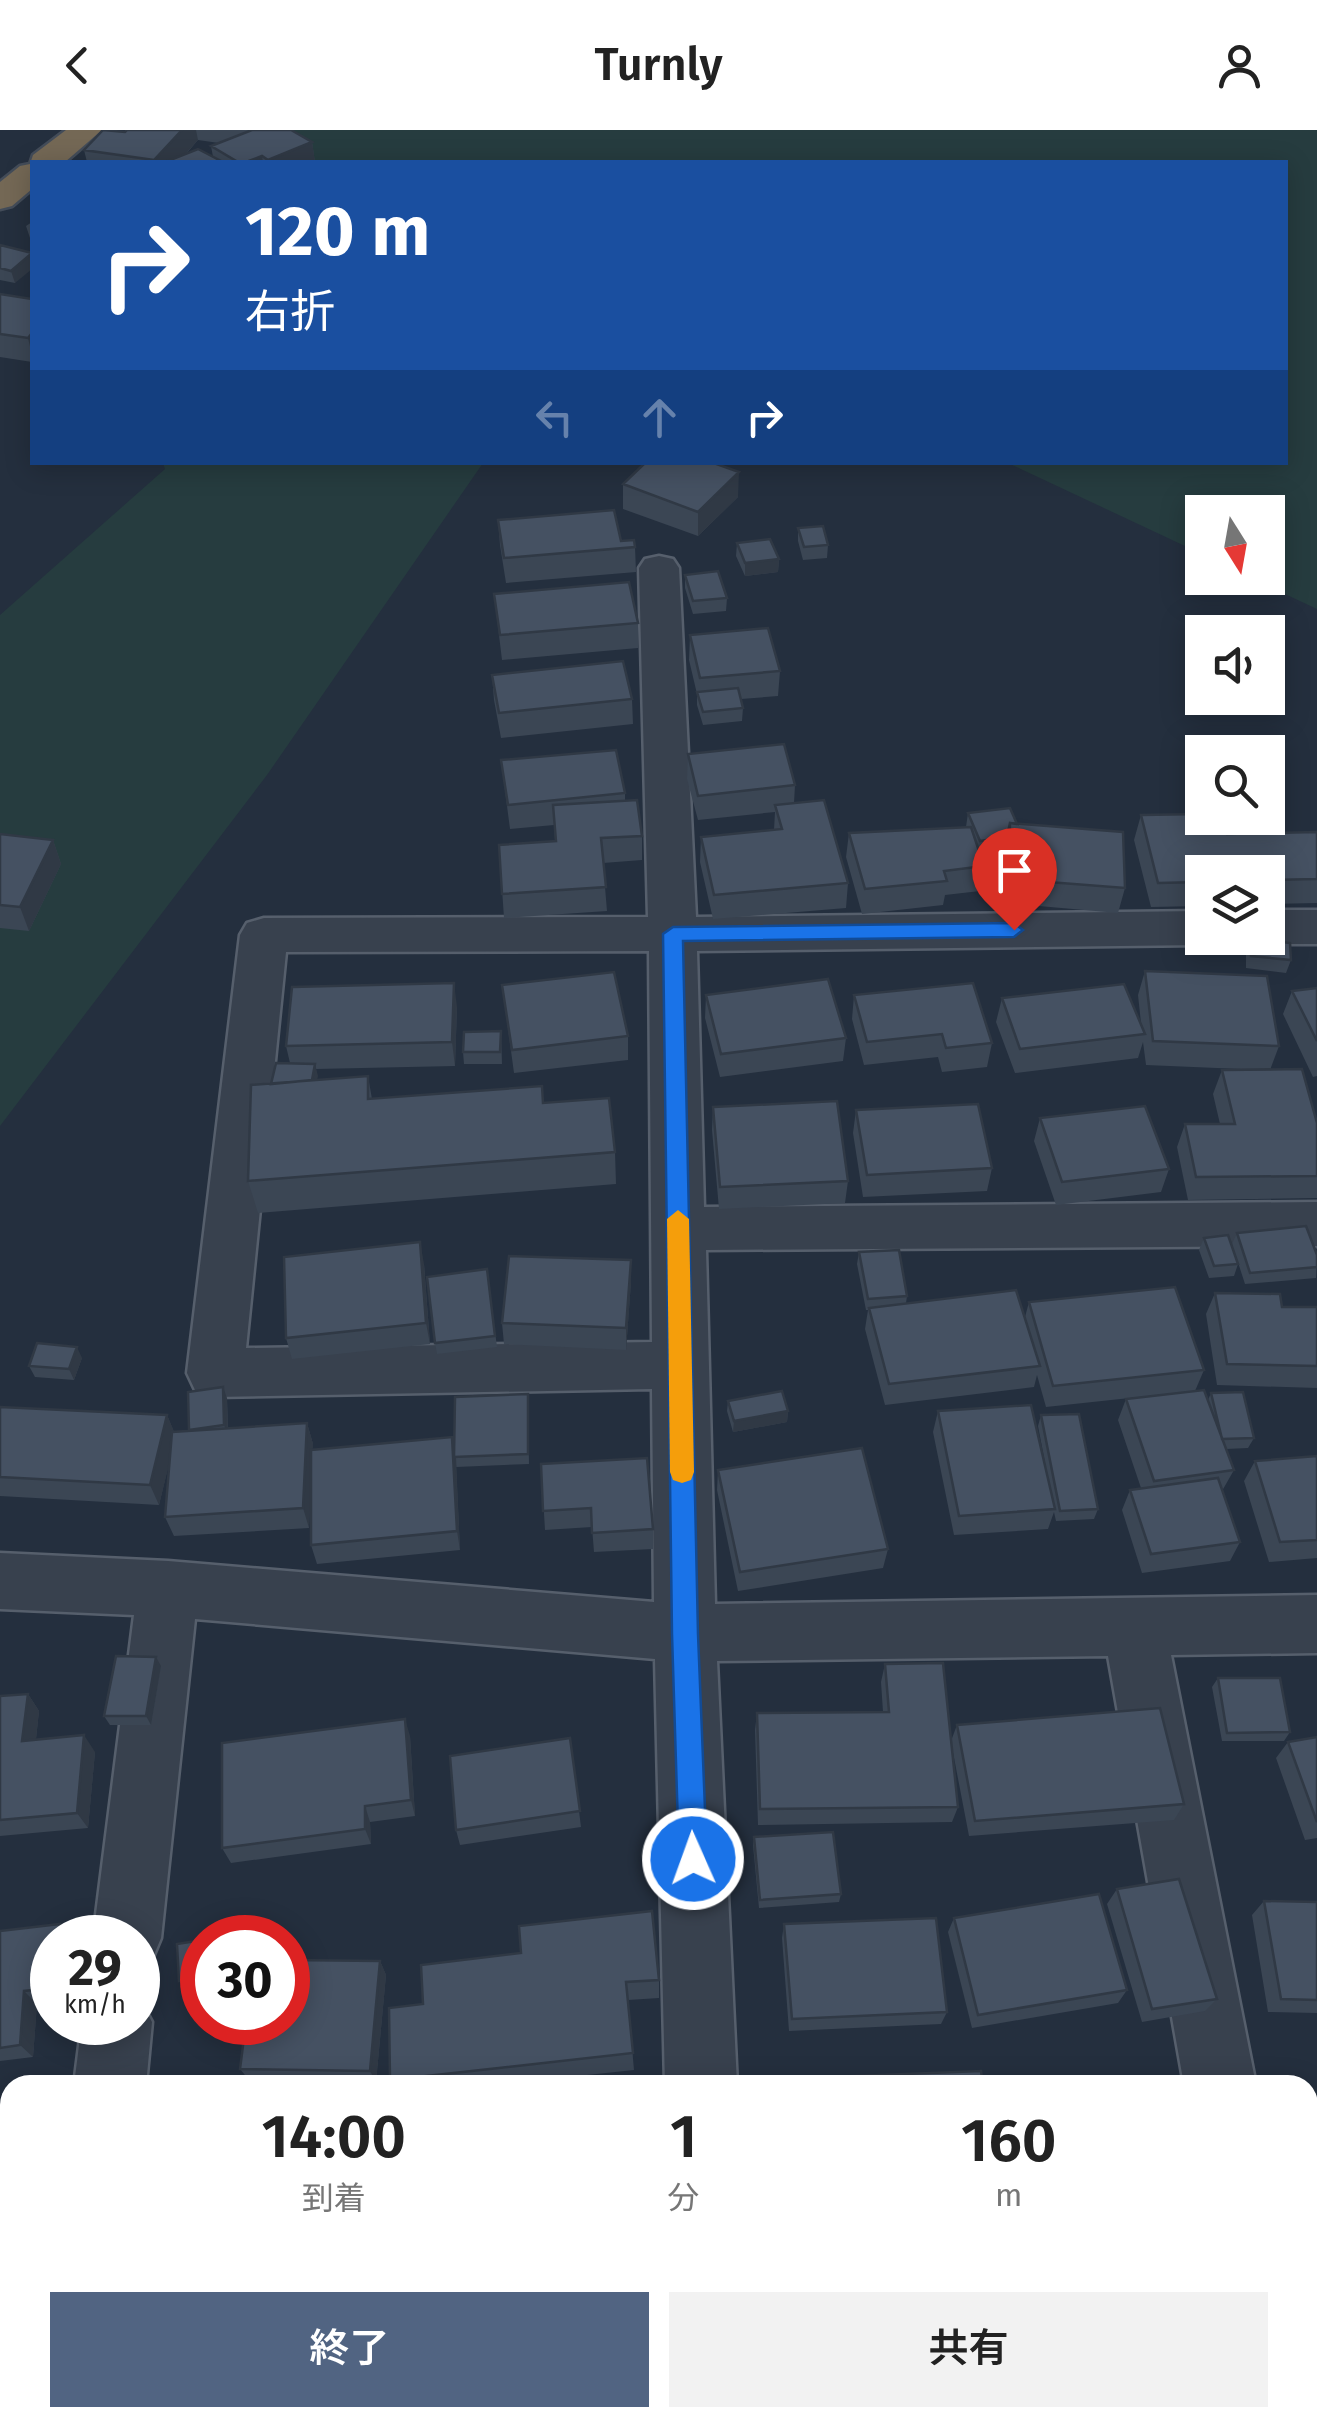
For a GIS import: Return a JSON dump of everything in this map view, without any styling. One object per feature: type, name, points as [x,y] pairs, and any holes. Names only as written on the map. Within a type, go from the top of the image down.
[{"type":"highway","points":[[48,160],[86,130]]},
{"type":"highway","points":[[0,199],[30,175]]},
{"type":"street","points":[[658,568],[673,934],[685,1634],[702,2075]]},
{"type":"street","points":[[1285,928],[1317,927]]},
{"type":"street","points":[[680,1365],[215,1374],[264,936],[1185,928]]},
{"type":"street","points":[[678,1228],[1317,1224]]},
{"type":"street","points":[[0,1581],[168,1590],[685,1634],[1317,1624]]},
{"type":"street","points":[[130,1915],[168,1590]]},
{"type":"street","points":[[1134,1626],[1218,2075]]},
{"type":"street","points":[[111,2075],[114,2045]]},
{"type":"green space","points":[[279,130],[1317,130],[1317,609],[1285,594],[1285,495],[1185,495],[1185,546],[1012,465],[1288,465],[1288,160],[242,160]]},
{"type":"green space","points":[[164,465],[482,465],[267,775],[0,1126],[0,615],[165,469]]},
{"type":"building","points":[[103,130],[182,130],[154,160],[84,150]]},
{"type":"building","points":[[252,130],[291,130],[312,142],[268,160],[262,156],[235,160],[211,146]]},
{"type":"building","points":[[198,149],[219,160],[170,160]]},
{"type":"building","points":[[0,245],[30,252],[11,271],[0,268]]},
{"type":"building","points":[[0,294],[30,299],[28,338],[0,334]]},
{"type":"building","points":[[643,465],[719,465],[739,472],[698,512],[623,484]]},
{"type":"building","points":[[614,510],[621,541],[634,540],[635,547],[504,558],[498,520]]},
{"type":"building","points":[[823,526],[828,545],[804,547],[798,528]]},
{"type":"building","points":[[770,539],[779,559],[745,563],[737,543]]},
{"type":"building","points":[[718,571],[727,598],[693,601],[685,575]]},
{"type":"building","points":[[629,582],[638,623],[500,635],[494,594]]},
{"type":"building","points":[[768,628],[780,671],[700,678],[690,635]]},
{"type":"building","points":[[623,661],[632,699],[499,713],[492,675]]},
{"type":"building","points":[[738,688],[743,708],[703,712],[697,692]]},
{"type":"building","points":[[784,744],[795,785],[698,796],[688,754]]},
{"type":"building","points":[[616,750],[625,793],[508,805],[501,760]]},
{"type":"building","points":[[637,800],[642,836],[601,838],[606,887],[502,894],[499,845],[556,841],[553,805]]},
{"type":"building","points":[[824,800],[848,883],[714,895],[701,837],[782,829],[775,805]]},
{"type":"building","points":[[1010,808],[1017,824],[1010,823],[1007,837],[980,841],[968,813]]},
{"type":"building","points":[[1185,814],[1185,835],[1317,832],[1317,879],[1285,880],[1285,855],[1185,855],[1185,882],[1158,883],[1141,815]]},
{"type":"building","points":[[1010,823],[1123,832],[1125,888],[1008,879]]},
{"type":"building","points":[[971,827],[984,866],[944,871],[947,881],[865,889],[849,833]]},
{"type":"building","points":[[0,834],[53,840],[20,907],[0,905]]},
{"type":"building","points":[[1285,942],[1290,943],[1291,960],[1251,956],[1285,955]]},
{"type":"building","points":[[1145,971],[1267,976],[1279,1046],[1153,1041]]},
{"type":"building","points":[[614,972],[628,1036],[512,1050],[502,985]]},
{"type":"building","points":[[828,979],[846,1038],[721,1054],[706,995]]},
{"type":"building","points":[[454,983],[452,1042],[286,1046],[292,987]]},
{"type":"building","points":[[973,983],[992,1043],[946,1048],[942,1034],[867,1042],[854,995]]},
{"type":"building","points":[[1124,984],[1145,1034],[1020,1049],[1002,998]]},
{"type":"building","points":[[1317,988],[1317,1041],[1292,991]]},
{"type":"building","points":[[501,1031],[500,1052],[463,1052],[464,1032]]},
{"type":"building","points":[[276,1063],[315,1064],[312,1080],[271,1084]]},
{"type":"building","points":[[1302,1069],[1317,1123],[1317,1176],[1196,1177],[1185,1124],[1235,1124],[1222,1070]]},
{"type":"building","points":[[368,1076],[368,1099],[542,1086],[543,1103],[609,1098],[615,1152],[248,1181],[251,1085]]},
{"type":"building","points":[[837,1101],[848,1181],[720,1187],[713,1107]]},
{"type":"building","points":[[978,1104],[992,1168],[867,1175],[856,1110]]},
{"type":"building","points":[[1145,1106],[1169,1169],[1062,1182],[1040,1118]]},
{"type":"building","points":[[1306,1226],[1317,1255],[1317,1267],[1250,1273],[1237,1233]]},
{"type":"building","points":[[1228,1235],[1238,1264],[1214,1266],[1204,1238]]},
{"type":"building","points":[[420,1242],[426,1323],[286,1338],[284,1257]]},
{"type":"building","points":[[899,1250],[907,1296],[868,1299],[859,1252]]},
{"type":"building","points":[[509,1256],[631,1260],[626,1328],[502,1323]]},
{"type":"building","points":[[487,1269],[495,1336],[435,1343],[427,1277]]},
{"type":"building","points":[[1175,1287],[1204,1370],[1053,1386],[1029,1302]]},
{"type":"building","points":[[1016,1290],[1040,1366],[889,1384],[869,1308]]},
{"type":"building","points":[[1215,1293],[1280,1294],[1282,1307],[1317,1307],[1317,1366],[1227,1364]]},
{"type":"building","points":[[37,1343],[77,1347],[69,1369],[29,1366]]},
{"type":"building","points":[[223,1387],[224,1425],[189,1430],[188,1392]]},
{"type":"building","points":[[1204,1390],[1234,1470],[1154,1481],[1126,1399]]},
{"type":"building","points":[[782,1391],[788,1411],[734,1421],[728,1401]]},
{"type":"building","points":[[1243,1392],[1254,1438],[1222,1439],[1211,1393]]},
{"type":"building","points":[[528,1394],[528,1454],[454,1457],[455,1397]]},
{"type":"building","points":[[1031,1405],[1055,1509],[959,1516],[938,1411]]},
{"type":"building","points":[[0,1407],[167,1415],[150,1485],[0,1477]]},
{"type":"building","points":[[1079,1414],[1098,1509],[1060,1511],[1041,1415]]},
{"type":"building","points":[[307,1423],[303,1508],[165,1517],[172,1432]]},
{"type":"building","points":[[452,1437],[457,1531],[311,1545],[311,1450]]},
{"type":"building","points":[[862,1448],[888,1549],[740,1572],[718,1470]]},
{"type":"building","points":[[1317,1456],[1317,1540],[1280,1542],[1255,1461]]},
{"type":"building","points":[[647,1458],[653,1529],[592,1533],[591,1508],[543,1511],[541,1464]]},
{"type":"building","points":[[1218,1478],[1240,1542],[1151,1554],[1130,1490]]},
{"type":"building","points":[[116,1656],[156,1657],[146,1716],[104,1716]]},
{"type":"building","points":[[943,1663],[958,1807],[760,1809],[757,1713],[889,1712],[885,1664]]},
{"type":"building","points":[[1218,1678],[1280,1678],[1290,1732],[1227,1733]]},
{"type":"building","points":[[28,1694],[22,1741],[84,1735],[77,1813],[0,1820],[0,1696]]},
{"type":"building","points":[[1160,1708],[1184,1804],[975,1821],[957,1725]]},
{"type":"building","points":[[405,1719],[411,1800],[365,1806],[365,1829],[222,1848],[222,1743]]},
{"type":"building","points":[[1317,1737],[1317,1822],[1288,1742]]},
{"type":"building","points":[[570,1738],[580,1811],[456,1830],[450,1756]]},
{"type":"building","points":[[833,1832],[841,1894],[760,1900],[754,1837]]},
{"type":"building","points":[[1179,1879],[1217,1999],[1152,2009],[1117,1889]]},
{"type":"building","points":[[1099,1894],[1127,1990],[978,2015],[954,1918]]},
{"type":"building","points":[[1264,1901],[1317,1902],[1317,2000],[1281,1999]]},
{"type":"building","points":[[652,1911],[659,1980],[626,1982],[633,2053],[435,2075],[390,2075],[389,2008],[423,2004],[421,1965],[521,1953],[519,1926]]},
{"type":"building","points":[[936,1918],[947,2012],[792,2019],[784,1924]]},
{"type":"building","points":[[30,1928],[30,1990],[24,1991],[20,2045],[0,2048],[0,1931]]},
{"type":"building","points":[[177,1944],[180,1944],[179,1981]]},
{"type":"building","points":[[310,1960],[380,1961],[370,2071],[240,2069],[243,2045],[310,2045]]},
{"type":"building","points":[[981,2071],[982,2075],[880,2075]]},
{"type":"slow traffic","points":[[678,1219],[682,1472]]},
{"type":"route","points":[[693,1859],[685,1634],[673,934],[1014,930]]}]
